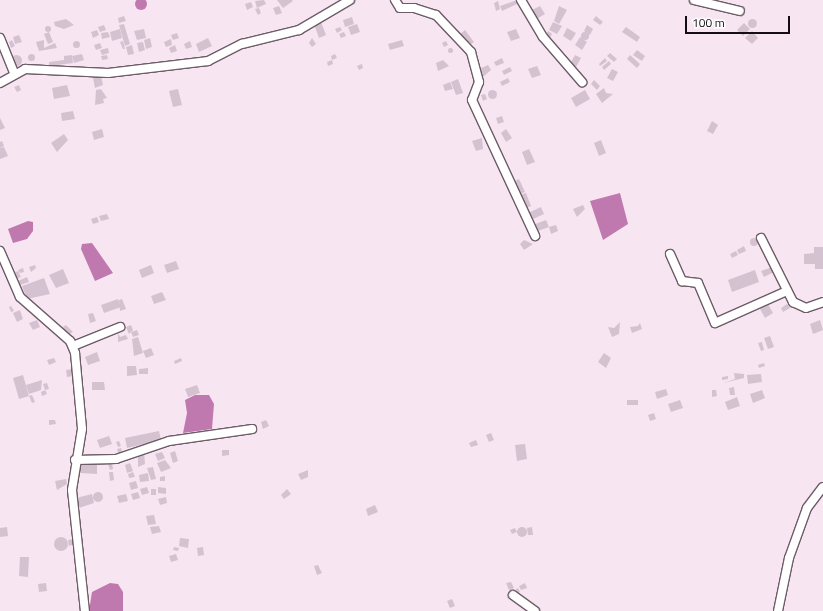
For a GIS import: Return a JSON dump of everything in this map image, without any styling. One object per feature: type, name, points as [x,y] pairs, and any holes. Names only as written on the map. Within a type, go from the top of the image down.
[{"type":"street","points":[[0,82],[25,69],[53,68],[108,73],[208,61],[242,44],[299,30],[350,0]]},
{"type":"street","points":[[395,0],[400,8],[414,8],[436,15],[472,52],[479,82],[472,100],[534,236]]},
{"type":"street","points":[[521,0],[543,36],[582,82]]},
{"type":"street","points":[[694,0],[740,11]]},
{"type":"street","points":[[0,38],[14,74]]},
{"type":"street","points":[[761,238],[787,291],[799,307],[823,302]]},
{"type":"street","points":[[0,251],[20,297],[73,346],[82,429],[75,460],[72,490],[85,611]]},
{"type":"street","points":[[670,254],[682,282],[698,283],[715,322],[787,291]]},
{"type":"street","points":[[73,346],[120,326]]},
{"type":"street","points":[[75,460],[116,459],[169,441],[252,429]]},
{"type":"street","points":[[778,611],[789,558],[807,508],[823,487]]},
{"type":"street","points":[[513,595],[535,611]]},
{"type":"shaded area","points":[[143,-2],[146,-1],[146,9],[139,10],[136,9],[135,2],[136,-1]]},
{"type":"shaded area","points":[[620,193],[628,224],[603,240],[590,201]]},
{"type":"shaded area","points":[[28,221],[33,222],[33,231],[27,239],[13,243],[8,229]]},
{"type":"shaded area","points":[[92,243],[113,273],[95,281],[81,249],[82,244]]},
{"type":"shaded area","points":[[195,395],[209,395],[214,404],[212,429],[183,433],[187,413],[185,400]]},
{"type":"shaded area","points":[[110,583],[118,584],[123,592],[123,611],[89,611],[92,592]]},
{"type":"building","points":[[264,0],[266,4],[257,8],[255,1]]},
{"type":"building","points":[[277,0],[292,0],[293,1],[283,8]]},
{"type":"building","points":[[517,0],[519,3],[502,11],[500,6]]},
{"type":"building","points":[[498,1],[500,9],[496,11],[494,3]]},
{"type":"building","points":[[251,2],[253,7],[247,10],[245,4]]},
{"type":"building","points":[[279,6],[282,13],[276,15],[273,8]]},
{"type":"building","points":[[540,6],[545,14],[535,20],[530,11]]},
{"type":"building","points":[[559,6],[567,10],[559,24],[554,21]]},
{"type":"building","points":[[259,8],[261,13],[258,15],[255,9]]},
{"type":"building","points":[[124,16],[126,21],[119,23],[118,18]]},
{"type":"building","points":[[596,16],[603,22],[600,25],[593,20]]},
{"type":"building","points":[[352,17],[354,24],[345,27],[343,20]]},
{"type":"building","points":[[752,18],[757,23],[752,28],[747,23]]},
{"type":"building","points":[[66,19],[74,25],[64,29],[55,26],[54,22]]},
{"type":"building","points":[[321,22],[326,35],[319,38],[314,24]]},
{"type":"building","points":[[553,22],[562,26],[557,34],[549,30]]},
{"type":"building","points":[[744,23],[750,29],[743,36],[737,30]]},
{"type":"building","points":[[124,24],[130,44],[125,46],[119,25]]},
{"type":"building","points":[[357,24],[360,32],[351,35],[348,27]]},
{"type":"building","points":[[104,25],[106,30],[100,32],[98,27]]},
{"type":"building","points":[[587,25],[593,29],[590,35],[584,31]]},
{"type":"building","points":[[48,26],[51,29],[48,32],[45,29]]},
{"type":"building","points":[[340,27],[342,30],[337,33],[335,29]]},
{"type":"building","points":[[626,27],[640,37],[637,42],[622,32]]},
{"type":"building","points":[[567,28],[576,33],[571,41],[563,36]]},
{"type":"building","points":[[120,29],[122,38],[112,41],[110,32]]},
{"type":"building","points":[[144,29],[146,38],[137,40],[134,31]]},
{"type":"building","points":[[516,29],[520,38],[511,41],[507,32]]},
{"type":"building","points":[[97,30],[99,35],[93,38],[91,32]]},
{"type":"building","points":[[465,30],[474,42],[468,46],[459,35]]},
{"type":"building","points":[[548,31],[552,34],[550,38],[545,36]]},
{"type":"building","points":[[752,31],[758,38],[752,44],[745,38]]},
{"type":"building","points":[[49,32],[53,42],[48,44],[44,34]]},
{"type":"building","points":[[108,32],[110,37],[102,39],[101,33]]},
{"type":"building","points":[[344,32],[346,36],[341,38],[339,34]]},
{"type":"building","points":[[585,32],[588,33],[588,39],[585,40],[582,39],[581,36],[582,33]]},
{"type":"building","points":[[177,33],[179,38],[173,40],[171,35]]},
{"type":"building","points":[[19,35],[22,42],[15,44],[13,37]]},
{"type":"building","points":[[580,37],[587,42],[582,50],[575,45]]},
{"type":"building","points":[[150,38],[152,47],[146,49],[144,40]]},
{"type":"building","points":[[208,38],[212,46],[199,52],[196,44]]},
{"type":"building","points":[[312,38],[316,44],[312,47],[309,43]]},
{"type":"building","points":[[171,39],[172,45],[166,47],[164,42]]},
{"type":"building","points":[[12,40],[15,46],[11,48],[9,42]]},
{"type":"building","points":[[44,40],[44,48],[55,43],[57,48],[39,51],[36,42]]},
{"type":"building","points":[[402,40],[404,46],[390,50],[388,44]]},
{"type":"building","points":[[76,41],[79,44],[76,47],[73,44]]},
{"type":"building","points":[[123,41],[125,49],[123,49],[120,42]]},
{"type":"building","points":[[190,41],[192,47],[186,49],[184,44]]},
{"type":"building","points":[[446,41],[448,45],[444,47],[442,43]]},
{"type":"building","points":[[143,42],[145,50],[139,52],[137,43]]},
{"type":"building","points":[[100,43],[102,48],[96,50],[94,45]]},
{"type":"building","points":[[132,45],[134,54],[128,55],[126,47]]},
{"type":"building","points":[[175,45],[177,51],[171,53],[169,48]]},
{"type":"building","points":[[450,47],[453,50],[450,53],[447,50]]},
{"type":"building","points":[[108,48],[109,53],[102,55],[100,50]]},
{"type":"building","points":[[637,50],[645,56],[642,61],[633,55]]},
{"type":"building","points":[[31,53],[34,54],[34,60],[31,61],[28,60],[27,57],[28,54]]},
{"type":"building","points":[[610,53],[617,59],[614,62],[607,56]]},
{"type":"building","points":[[82,54],[84,60],[74,63],[72,56]]},
{"type":"building","points":[[335,54],[337,58],[332,60],[331,56]]},
{"type":"building","points":[[14,55],[18,55],[20,56],[20,64],[14,65],[11,62],[11,58]]},
{"type":"building","points":[[72,55],[73,63],[49,66],[49,62],[64,60],[64,56]]},
{"type":"building","points":[[107,55],[108,59],[102,60],[101,56]]},
{"type":"building","points":[[575,55],[581,58],[576,67],[570,64]]},
{"type":"building","points":[[630,55],[640,64],[637,68],[627,59]]},
{"type":"building","points":[[502,58],[504,63],[496,66],[494,62]]},
{"type":"building","points":[[605,58],[607,61],[600,66],[599,64]]},
{"type":"building","points":[[332,60],[333,64],[328,66],[327,62]]},
{"type":"building","points":[[443,60],[449,66],[438,71],[436,63]]},
{"type":"building","points":[[609,61],[611,64],[604,70],[602,67]]},
{"type":"building","points":[[362,64],[363,68],[359,70],[357,66]]},
{"type":"building","points":[[488,65],[491,70],[483,77],[479,69]]},
{"type":"building","points":[[537,66],[541,75],[532,78],[528,69]]},
{"type":"building","points":[[510,67],[512,71],[504,75],[502,71]]},
{"type":"building","points":[[612,69],[618,72],[613,81],[607,78]]},
{"type":"building","points":[[101,76],[103,85],[95,88],[93,78]]},
{"type":"building","points":[[508,78],[510,82],[502,86],[500,82]]},
{"type":"building","points":[[458,79],[463,93],[456,95],[451,82]]},
{"type":"building","points":[[594,80],[600,86],[597,90],[591,84]]},
{"type":"building","points":[[450,82],[453,89],[445,91],[443,85]]},
{"type":"building","points":[[19,85],[21,90],[17,92],[14,87]]},
{"type":"building","points":[[67,85],[70,96],[54,99],[52,88]]},
{"type":"building","points":[[604,88],[606,93],[613,94],[602,103],[596,94]]},
{"type":"building","points":[[101,89],[107,98],[103,99],[104,103],[95,105],[96,90]]},
{"type":"building","points":[[178,89],[182,105],[173,107],[169,91]]},
{"type":"building","points":[[492,89],[497,94],[492,99],[487,94]]},
{"type":"building","points":[[585,90],[590,99],[576,107],[571,98]]},
{"type":"building","points":[[485,94],[487,99],[483,101],[481,95]]},
{"type":"building","points":[[73,111],[75,119],[62,121],[61,113]]},
{"type":"building","points":[[502,116],[504,122],[498,124],[496,118]]},
{"type":"building","points":[[0,118],[5,128],[0,130]]},
{"type":"building","points":[[712,121],[718,125],[713,134],[707,131]]},
{"type":"building","points":[[102,129],[104,137],[94,140],[92,132]]},
{"type":"building","points":[[506,129],[512,138],[506,142],[501,133]]},
{"type":"building","points":[[64,134],[68,140],[57,152],[51,143]]},
{"type":"building","points":[[482,138],[483,149],[476,151],[472,141]]},
{"type":"building","points":[[601,140],[606,153],[599,156],[594,143]]},
{"type":"building","points":[[2,141],[4,146],[0,148],[0,142]]},
{"type":"building","points":[[4,147],[8,156],[0,159],[0,148]]},
{"type":"building","points":[[529,149],[535,162],[527,165],[522,152]]},
{"type":"building","points":[[519,179],[525,192],[517,195],[512,182]]},
{"type":"building","points":[[526,193],[531,206],[524,209],[518,195]]},
{"type":"building","points":[[583,205],[585,209],[577,217],[573,209]]},
{"type":"building","points":[[541,207],[544,214],[531,220],[528,213]]},
{"type":"building","points":[[107,214],[109,219],[101,221],[99,216]]},
{"type":"building","points":[[97,217],[99,222],[93,224],[91,219]]},
{"type":"building","points":[[546,220],[549,227],[535,232],[533,225]]},
{"type":"building","points":[[556,225],[558,231],[551,234],[549,227]]},
{"type":"building","points":[[752,238],[756,238],[758,242],[756,246],[752,246],[750,244],[750,240]]},
{"type":"building","points":[[524,240],[533,244],[524,250],[520,244]]},
{"type":"building","points":[[744,246],[746,251],[739,254],[737,250]]},
{"type":"building","points":[[814,247],[823,247],[823,269],[815,269],[815,264],[804,264],[804,254],[814,253]]},
{"type":"building","points":[[736,251],[738,255],[732,258],[730,254]]},
{"type":"building","points":[[176,261],[179,269],[167,273],[164,265]]},
{"type":"building","points":[[35,265],[36,268],[31,272],[29,267]]},
{"type":"building","points":[[151,265],[154,273],[142,278],[139,270]]},
{"type":"building","points":[[772,267],[774,272],[764,277],[761,271]]},
{"type":"building","points":[[23,268],[24,272],[20,273],[18,270]]},
{"type":"building","points":[[63,269],[69,283],[56,288],[49,275]]},
{"type":"building","points":[[755,270],[759,282],[732,292],[728,280]]},
{"type":"building","points":[[18,271],[21,277],[16,279],[14,273]]},
{"type":"building","points":[[27,277],[29,282],[20,285],[18,281]]},
{"type":"building","points":[[44,278],[50,294],[27,299],[22,286]]},
{"type":"building","points":[[162,292],[166,300],[154,304],[151,296]]},
{"type":"building","points":[[118,299],[121,307],[104,313],[101,305]]},
{"type":"building","points":[[122,299],[126,309],[120,311],[119,300]]},
{"type":"building","points":[[768,304],[773,313],[765,318],[760,309]]},
{"type":"building","points":[[787,304],[790,308],[783,312],[781,308]]},
{"type":"building","points":[[11,306],[14,311],[11,312],[9,307]]},
{"type":"building","points":[[20,310],[23,319],[17,322],[13,313]]},
{"type":"building","points":[[93,313],[96,321],[90,323],[88,314]]},
{"type":"building","points":[[37,320],[40,327],[33,330],[29,323]]},
{"type":"building","points":[[820,320],[823,330],[813,334],[810,324]]},
{"type":"building","points":[[620,322],[619,334],[612,337],[608,327],[614,328]]},
{"type":"building","points":[[640,323],[642,329],[632,333],[630,327],[638,326]]},
{"type":"building","points":[[66,325],[73,332],[67,335],[63,327]]},
{"type":"building","points":[[131,325],[133,330],[129,334],[126,327]]},
{"type":"building","points":[[137,330],[139,335],[133,337],[131,332]]},
{"type":"building","points":[[118,333],[120,337],[126,335],[128,339],[118,342]]},
{"type":"building","points":[[770,336],[774,347],[768,349],[764,338]]},
{"type":"building","points":[[138,337],[143,353],[134,356],[132,339]]},
{"type":"building","points":[[762,342],[764,350],[761,351],[758,343]]},
{"type":"building","points":[[151,348],[154,355],[146,358],[143,351]]},
{"type":"building","points":[[97,352],[100,361],[88,365],[85,357]]},
{"type":"building","points":[[604,353],[611,358],[606,368],[598,362]]},
{"type":"building","points":[[54,358],[56,362],[49,365],[47,360]]},
{"type":"building","points":[[181,358],[182,361],[175,364],[174,361]]},
{"type":"building","points":[[764,363],[765,366],[759,368],[758,365]]},
{"type":"building","points":[[127,366],[136,366],[137,375],[127,376]]},
{"type":"building","points":[[148,368],[148,374],[139,374],[139,369]]},
{"type":"building","points":[[73,369],[74,376],[67,377],[66,370]]},
{"type":"building","points":[[734,373],[744,374],[744,378],[723,383],[735,379]]},
{"type":"building","points":[[761,374],[762,382],[748,384],[747,375]]},
{"type":"building","points":[[23,375],[29,396],[19,399],[13,378]]},
{"type":"building","points":[[728,376],[728,379],[722,380],[722,377]]},
{"type":"building","points":[[42,380],[41,390],[29,394],[26,385]]},
{"type":"building","points":[[92,382],[104,382],[105,390],[92,390]]},
{"type":"building","points":[[47,383],[49,389],[45,390],[43,384]]},
{"type":"building","points":[[197,385],[200,393],[188,397],[185,389]]},
{"type":"building","points":[[734,387],[735,395],[730,395],[729,388]]},
{"type":"building","points":[[666,389],[668,395],[657,399],[655,392]]},
{"type":"building","points":[[45,390],[47,394],[42,396],[41,392]]},
{"type":"building","points":[[712,390],[716,390],[717,396],[712,397]]},
{"type":"building","points":[[762,390],[765,398],[753,403],[750,394]]},
{"type":"building","points":[[32,395],[35,402],[32,403],[29,396]]},
{"type":"building","points":[[737,397],[740,406],[728,410],[725,402]]},
{"type":"building","points":[[627,400],[638,400],[638,405],[627,405]]},
{"type":"building","points":[[680,400],[683,408],[671,412],[668,404]]},
{"type":"building","points":[[654,413],[656,419],[650,421],[648,415]]},
{"type":"building","points":[[49,420],[55,420],[56,424],[49,425]]},
{"type":"building","points":[[266,420],[269,426],[263,429],[261,422]]},
{"type":"building","points":[[159,431],[161,440],[127,448],[125,438]]},
{"type":"building","points":[[491,433],[494,440],[489,442],[486,435]]},
{"type":"building","points":[[109,436],[112,444],[100,448],[97,440]]},
{"type":"building","points":[[476,440],[478,445],[471,447],[469,443]]},
{"type":"building","points":[[119,441],[121,446],[118,447],[116,442]]},
{"type":"building","points":[[525,444],[527,459],[517,461],[515,445]]},
{"type":"building","points":[[121,448],[123,455],[119,456],[117,449]]},
{"type":"building","points":[[222,450],[229,450],[229,455],[222,456]]},
{"type":"building","points":[[175,451],[178,461],[173,463],[170,453]]},
{"type":"building","points":[[144,452],[145,464],[138,467],[138,455]]},
{"type":"building","points":[[162,452],[165,458],[158,461],[155,454]]},
{"type":"building","points":[[165,460],[171,468],[161,472],[157,463]]},
{"type":"building","points":[[80,463],[97,464],[97,474],[80,473]]},
{"type":"building","points":[[112,463],[113,469],[110,470],[108,464]]},
{"type":"building","points":[[130,463],[133,471],[127,473],[125,465]]},
{"type":"building","points":[[153,467],[156,479],[151,480],[147,468]]},
{"type":"building","points":[[308,470],[308,477],[301,480],[298,474]]},
{"type":"building","points":[[109,472],[113,472],[114,480],[110,481]]},
{"type":"building","points":[[133,472],[135,477],[129,478],[128,474]]},
{"type":"building","points":[[148,473],[149,481],[140,482],[139,475]]},
{"type":"building","points":[[165,476],[165,481],[160,481],[160,477]]},
{"type":"building","points":[[66,479],[67,484],[57,490],[55,481]]},
{"type":"building","points":[[136,481],[138,488],[131,490],[129,483]]},
{"type":"building","points":[[147,487],[149,493],[142,495],[140,489]]},
{"type":"building","points":[[158,487],[166,488],[166,494],[158,493]]},
{"type":"building","points":[[151,489],[156,489],[156,495],[151,495]]},
{"type":"building","points":[[287,489],[291,494],[284,499],[281,495]]},
{"type":"building","points":[[96,492],[100,492],[103,497],[100,502],[96,502],[93,499],[93,495]]},
{"type":"building","points":[[138,492],[140,498],[133,500],[131,494]]},
{"type":"building","points":[[92,494],[94,503],[79,508],[76,498]]},
{"type":"building","points":[[126,494],[128,501],[119,503],[117,496]]},
{"type":"building","points":[[166,497],[167,503],[160,505],[158,499]]},
{"type":"building","points":[[375,505],[378,512],[368,516],[366,509]]},
{"type":"building","points":[[154,515],[156,524],[148,525],[146,516]]},
{"type":"building","points":[[159,526],[161,532],[152,534],[150,527]]},
{"type":"building","points":[[7,527],[8,536],[0,537],[0,528]]},
{"type":"building","points":[[522,527],[527,532],[522,537],[517,532]]},
{"type":"building","points":[[532,527],[533,535],[528,535],[527,528]]},
{"type":"building","points":[[515,528],[517,532],[512,534],[510,530]]},
{"type":"building","points":[[61,537],[66,539],[68,544],[66,549],[61,551],[56,549],[54,544],[56,539]]},
{"type":"building","points":[[180,538],[189,539],[188,548],[179,546]]},
{"type":"building","points":[[74,539],[75,544],[69,546],[68,540]]},
{"type":"building","points":[[174,547],[179,548],[178,551],[173,550]]},
{"type":"building","points":[[203,547],[204,555],[198,556],[197,548]]},
{"type":"building","points":[[176,554],[178,560],[171,562],[169,556]]},
{"type":"building","points":[[20,557],[29,557],[28,577],[19,576]]},
{"type":"building","points":[[318,565],[322,573],[317,575],[314,566]]},
{"type":"building","points":[[511,582],[514,588],[509,590],[506,583]]},
{"type":"building","points":[[46,583],[47,591],[39,592],[38,584]]},
{"type":"building","points":[[525,583],[527,588],[521,590],[519,586]]},
{"type":"building","points":[[518,588],[520,592],[517,594],[516,589]]},
{"type":"building","points":[[452,599],[455,606],[450,608],[447,601]]}]
